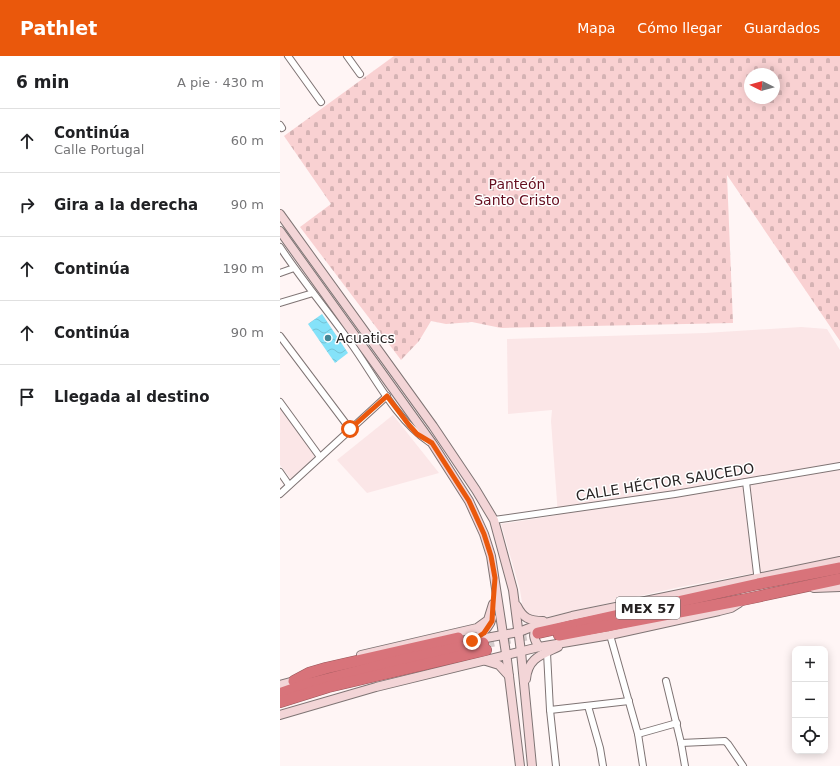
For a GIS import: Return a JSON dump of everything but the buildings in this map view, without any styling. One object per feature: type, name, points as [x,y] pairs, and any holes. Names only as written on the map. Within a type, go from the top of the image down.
[{"type":"highway","name":"MEX 57","points":[[538,635],[554,624],[758,581],[840,568]]},
{"type":"highway","name":"MEX 57","points":[[538,635],[742,600],[840,579]]},
{"type":"highway","points":[[280,694],[300,683],[312,672],[403,649],[458,638]]},
{"type":"highway","points":[[280,702],[328,687],[482,649]]},
{"type":"highway","points":[[300,683],[402,660],[482,649]]},
{"type":"highway","points":[[300,683],[362,665]]},
{"type":"highway","points":[[280,707],[393,676],[408,668]]},
{"type":"main road","points":[[280,214],[433,426],[476,490],[494,520],[506,561],[515,602],[532,766]]},
{"type":"main road","points":[[282,236],[432,443],[469,501],[484,534],[491,556],[495,578],[507,656],[520,766]]},
{"type":"main road","points":[[758,581],[840,561]]},
{"type":"main road","points":[[482,649],[484,633],[492,621],[495,578]]},
{"type":"main road","points":[[795,588],[840,587]]},
{"type":"main road","points":[[525,701],[527,673],[530,664],[537,658],[565,644],[610,636],[731,608],[742,600]]},
{"type":"main road","points":[[515,602],[521,614],[527,619],[554,624]]},
{"type":"main road","points":[[312,672],[315,668],[331,662],[477,628],[488,620],[493,604]]},
{"type":"main road","points":[[280,715],[376,687],[482,649],[503,634],[519,632],[538,635],[565,644]]},
{"type":"main road","points":[[362,665],[412,652],[482,649],[507,656],[521,652],[538,635]]},
{"type":"main road","points":[[482,649],[509,676]]},
{"type":"main road","points":[[280,685],[300,683]]},
{"type":"street","points":[[288,56],[321,102]]},
{"type":"street","points":[[347,56],[360,74]]},
{"type":"street","points":[[282,236],[294,234]]},
{"type":"street","points":[[280,247],[409,425],[417,434],[432,443]]},
{"type":"street","points":[[280,273],[294,268]]},
{"type":"street","points":[[280,303],[313,293]]},
{"type":"street","points":[[280,336],[350,429]]},
{"type":"street","points":[[280,494],[387,396]]},
{"type":"street","points":[[280,402],[320,457]]},
{"type":"street","name":"CALLE HÉCTOR SAUCEDO","points":[[494,520],[746,482],[840,466]]},
{"type":"street","points":[[280,472],[289,485]]},
{"type":"street","points":[[746,482],[758,581]]},
{"type":"street","points":[[610,636],[638,734],[643,766]]},
{"type":"street","points":[[547,653],[550,710],[556,766]]},
{"type":"street","points":[[666,681],[682,743],[685,766]]},
{"type":"street","points":[[550,710],[629,700]]},
{"type":"street","points":[[588,706],[600,748],[602,766]]},
{"type":"street","points":[[638,734],[677,723]]},
{"type":"street","points":[[682,743],[725,741],[743,766]]},
{"type":"shaded area","points":[[801,327],[827,329],[840,350],[840,557],[680,587],[525,622],[520,590],[501,524],[558,515],[551,421],[552,410],[508,414],[507,339],[705,333]]},
{"type":"shaded area","points":[[280,408],[315,456],[291,479],[280,465]]},
{"type":"shaded area","points":[[393,415],[439,473],[367,493],[337,460]]},
{"type":"green space","name":"Panteón Santo Cristo","points":[[394,56],[840,56],[840,341],[727,175],[733,323],[501,328],[472,322],[446,324],[431,321],[419,341],[401,360],[300,227],[331,204],[284,136]]},
{"type":"water","name":"Acuatics","points":[[322,314],[348,353],[335,363],[308,324]]},
{"type":"tunnel","points":[[483,643],[538,633]]},
{"type":"tunnel","points":[[458,638],[487,634]]},
{"type":"place","name":"Acuatics","points":[[328,338]]},
{"type":"route","points":[[350,429],[387,396],[404,420],[417,434],[432,443],[469,501],[484,534],[491,556],[495,578],[492,621],[484,633],[472,641]]}]
